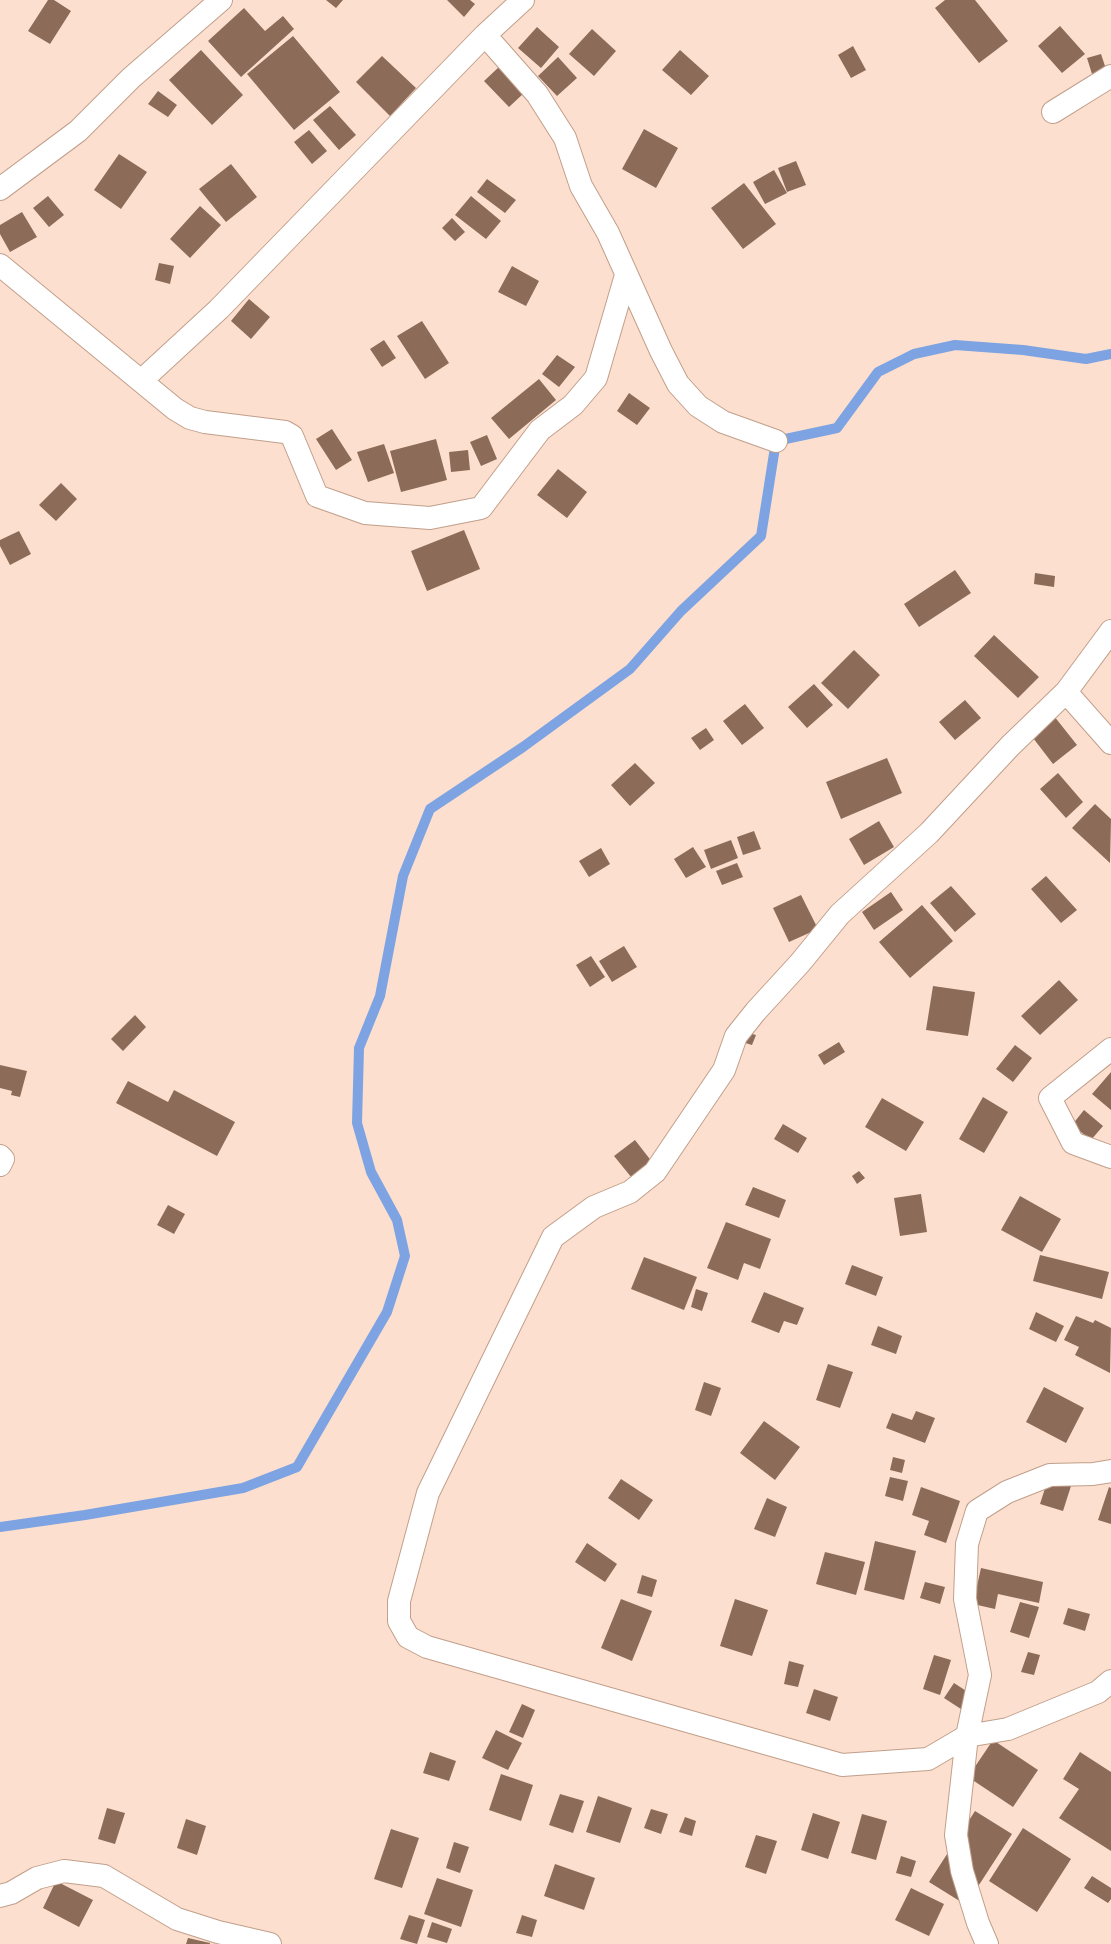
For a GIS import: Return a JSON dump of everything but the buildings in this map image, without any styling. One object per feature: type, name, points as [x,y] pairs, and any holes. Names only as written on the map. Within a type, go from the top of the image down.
[{"type":"street","points":[[0,189],[78,131],[131,78],[221,0]]},
{"type":"street","points":[[141,381],[219,309],[485,35],[523,0]]},
{"type":"street","points":[[485,35],[537,94],[565,138],[581,186],[608,233],[661,351],[678,384],[698,406],[723,422],[776,441]]},
{"type":"street","points":[[1053,112],[1111,76]]},
{"type":"street","points":[[0,265],[174,409],[190,418],[205,422],[285,432],[292,436],[317,496],[365,513],[430,518],[481,508],[540,430],[572,405],[596,378],[626,274]]},
{"type":"street","points":[[1111,631],[1066,692],[1010,746],[929,833],[840,914],[800,963],[756,1012],[736,1036],[724,1070],[655,1172],[630,1192],[594,1207],[553,1237],[428,1493],[399,1601],[399,1622],[408,1637],[427,1647],[842,1765],[928,1759],[967,1736],[1008,1729],[1098,1692],[1111,1681]]},
{"type":"street","points":[[1066,692],[1111,743]]},
{"type":"street","points":[[1111,1049],[1050,1098],[1072,1143],[1111,1157]]},
{"type":"street","points":[[0,1156],[3,1159],[0,1165]]},
{"type":"street","points":[[987,1944],[978,1923],[962,1870],[956,1835],[967,1736],[980,1675],[965,1599],[967,1544],[977,1511],[1006,1492],[1050,1475],[1093,1474],[1111,1471]]},
{"type":"street","points":[[0,1896],[12,1893],[37,1878],[64,1871],[104,1876],[177,1918],[218,1932],[270,1944]]},
{"type":"waterway","points":[[0,1527],[85,1515],[243,1488],[297,1467],[387,1312],[405,1256],[397,1220],[371,1172],[357,1123],[359,1048],[380,996],[403,876],[430,809],[523,747],[630,669],[681,611],[761,536],[776,441],[837,428],[878,372],[914,354],[955,345],[1023,350],[1086,359],[1111,354]]}]
